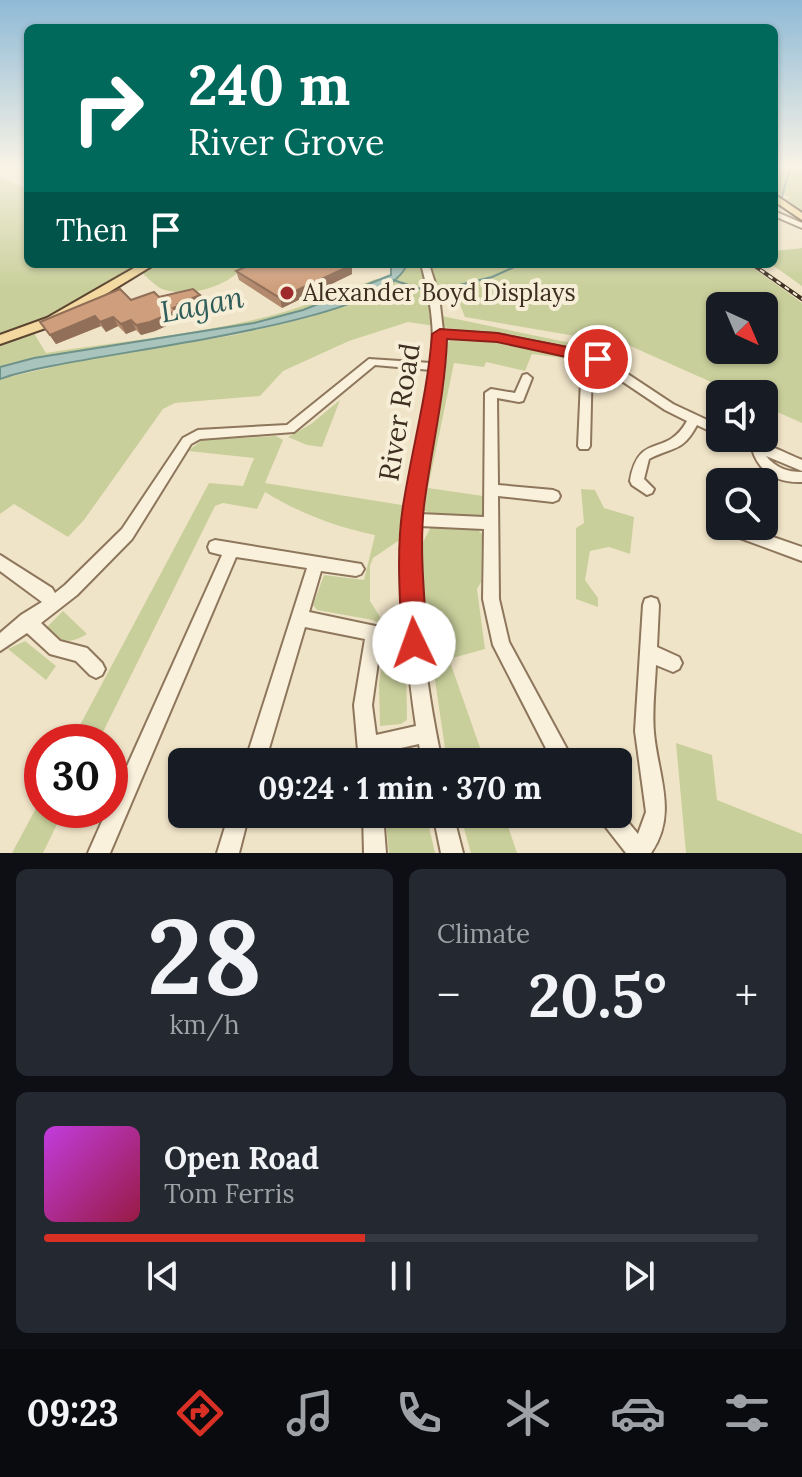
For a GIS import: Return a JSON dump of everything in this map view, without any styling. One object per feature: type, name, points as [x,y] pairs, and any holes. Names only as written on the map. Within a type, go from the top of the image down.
[{"type":"main road","points":[[0,340],[52,321],[142,268]]},
{"type":"street","points":[[778,213],[798,214]]},
{"type":"street","points":[[778,215],[802,226]]},
{"type":"street","name":"River Road","points":[[426,268],[440,334],[438,367],[413,520],[413,626],[429,748]]},
{"type":"street","points":[[440,334],[497,337],[587,355],[616,369],[653,397],[706,426]]},
{"type":"street","points":[[584,446],[587,355]]},
{"type":"street","points":[[0,643],[71,590],[127,534],[187,441],[198,435],[290,429],[373,361],[438,367]]},
{"type":"street","points":[[527,378],[519,398],[491,393],[491,599],[501,645],[556,748]]},
{"type":"street","points":[[647,489],[637,481],[639,460],[645,453],[679,442],[693,421]]},
{"type":"street","points":[[760,452],[765,465],[789,478],[802,477]]},
{"type":"street","points":[[772,452],[802,466]]},
{"type":"street","points":[[491,490],[553,496]]},
{"type":"street","points":[[413,520],[490,523]]},
{"type":"street","points":[[764,540],[802,554]]},
{"type":"street","points":[[99,853],[223,548],[356,569]]},
{"type":"street","points":[[0,562],[46,593],[52,603]]},
{"type":"street","points":[[259,748],[316,563]]},
{"type":"street","points":[[620,828],[640,852],[650,836],[656,812],[644,731],[651,605]]},
{"type":"street","points":[[299,618],[374,633],[363,705],[367,748]]},
{"type":"street","points":[[27,621],[56,648],[81,654],[96,669]]},
{"type":"street","points":[[648,652],[673,663]]},
{"type":"street","points":[[385,748],[426,733]]},
{"type":"street","points":[[228,853],[235,828]]},
{"type":"street","points":[[374,828],[375,853]]},
{"type":"street","points":[[446,828],[452,853]]},
{"type":"green space","points":[[0,207],[24,207],[24,268],[138,268],[49,319],[0,337]]},
{"type":"green space","points":[[802,248],[802,286],[777,268],[778,251]]},
{"type":"green space","points":[[147,268],[242,268],[220,284],[184,292],[162,289],[141,272]]},
{"type":"green space","points":[[404,268],[754,268],[802,303],[802,423],[778,412],[778,380],[707,380],[628,345],[465,317],[452,285],[434,287],[437,315],[561,341],[617,349],[598,355],[535,341],[408,322],[349,341],[283,371],[260,396],[175,403],[163,409],[84,520],[68,537],[14,504],[0,514],[0,379],[105,355],[235,335],[311,317],[390,285]]},
{"type":"green space","points":[[380,279],[303,310],[254,323],[34,358],[0,367],[0,343],[32,330],[46,353],[176,335],[269,316]]},
{"type":"green space","points":[[453,338],[526,346],[579,360],[532,354],[525,371],[486,362],[484,367],[454,363],[428,488],[483,496],[482,516],[430,513],[422,510],[417,501],[445,345]]},
{"type":"green space","points":[[340,400],[322,447],[288,437],[311,424]]},
{"type":"green space","points":[[276,436],[283,440],[265,483],[408,506],[401,539],[373,558],[370,566],[370,601],[380,617],[402,639],[406,657],[407,720],[401,724],[380,726],[379,683],[386,642],[381,624],[317,610],[313,605],[324,575],[364,580],[375,535],[318,518],[265,492],[257,509],[223,503],[215,506],[107,724],[81,724],[209,483],[243,486],[254,458],[188,451],[202,440]]},
{"type":"green space","points":[[581,489],[595,490],[604,508],[634,517],[630,554],[609,547],[590,551],[585,580],[598,598],[598,607],[576,599],[576,528],[584,523]]},
{"type":"green space","points":[[432,525],[474,526],[482,534],[481,582],[477,589],[485,649],[449,659],[480,748],[445,748],[425,612],[422,544]]},
{"type":"green space","points":[[63,611],[87,634],[75,640],[65,640],[45,629]]},
{"type":"green space","points":[[25,641],[56,666],[46,680],[8,649]]},
{"type":"green space","points":[[676,743],[712,755],[717,800],[802,834],[802,853],[686,853]]},
{"type":"green space","points":[[25,828],[55,828],[43,853],[12,853]]},
{"type":"green space","points":[[386,828],[429,828],[435,853],[389,853]]},
{"type":"green space","points":[[464,828],[509,828],[517,853],[471,853]]},
{"type":"water","points":[[391,268],[403,268],[386,286],[344,306],[287,322],[37,369],[0,379],[0,367],[34,358],[254,323],[303,310],[391,275]]},
{"type":"building","points":[[243,268],[345,268],[280,298],[236,271]]},
{"type":"building","points":[[120,289],[131,300],[154,292],[159,297],[193,289],[200,295],[178,304],[173,308],[176,311],[136,325],[131,320],[121,324],[113,317],[100,322],[95,316],[50,335],[40,322]]},
{"type":"waterway","points":[[393,280],[431,292],[492,277],[512,268]]},
{"type":"railway","points":[[758,268],[802,299]]},
{"type":"place","name":"Alexander Boyd Displays","points":[[287,293]]},
{"type":"route","points":[[414,643],[413,508],[438,367],[440,334],[497,337],[598,359]]},
{"type":"water label","name":"Lagan","points":[[202,305]]}]
